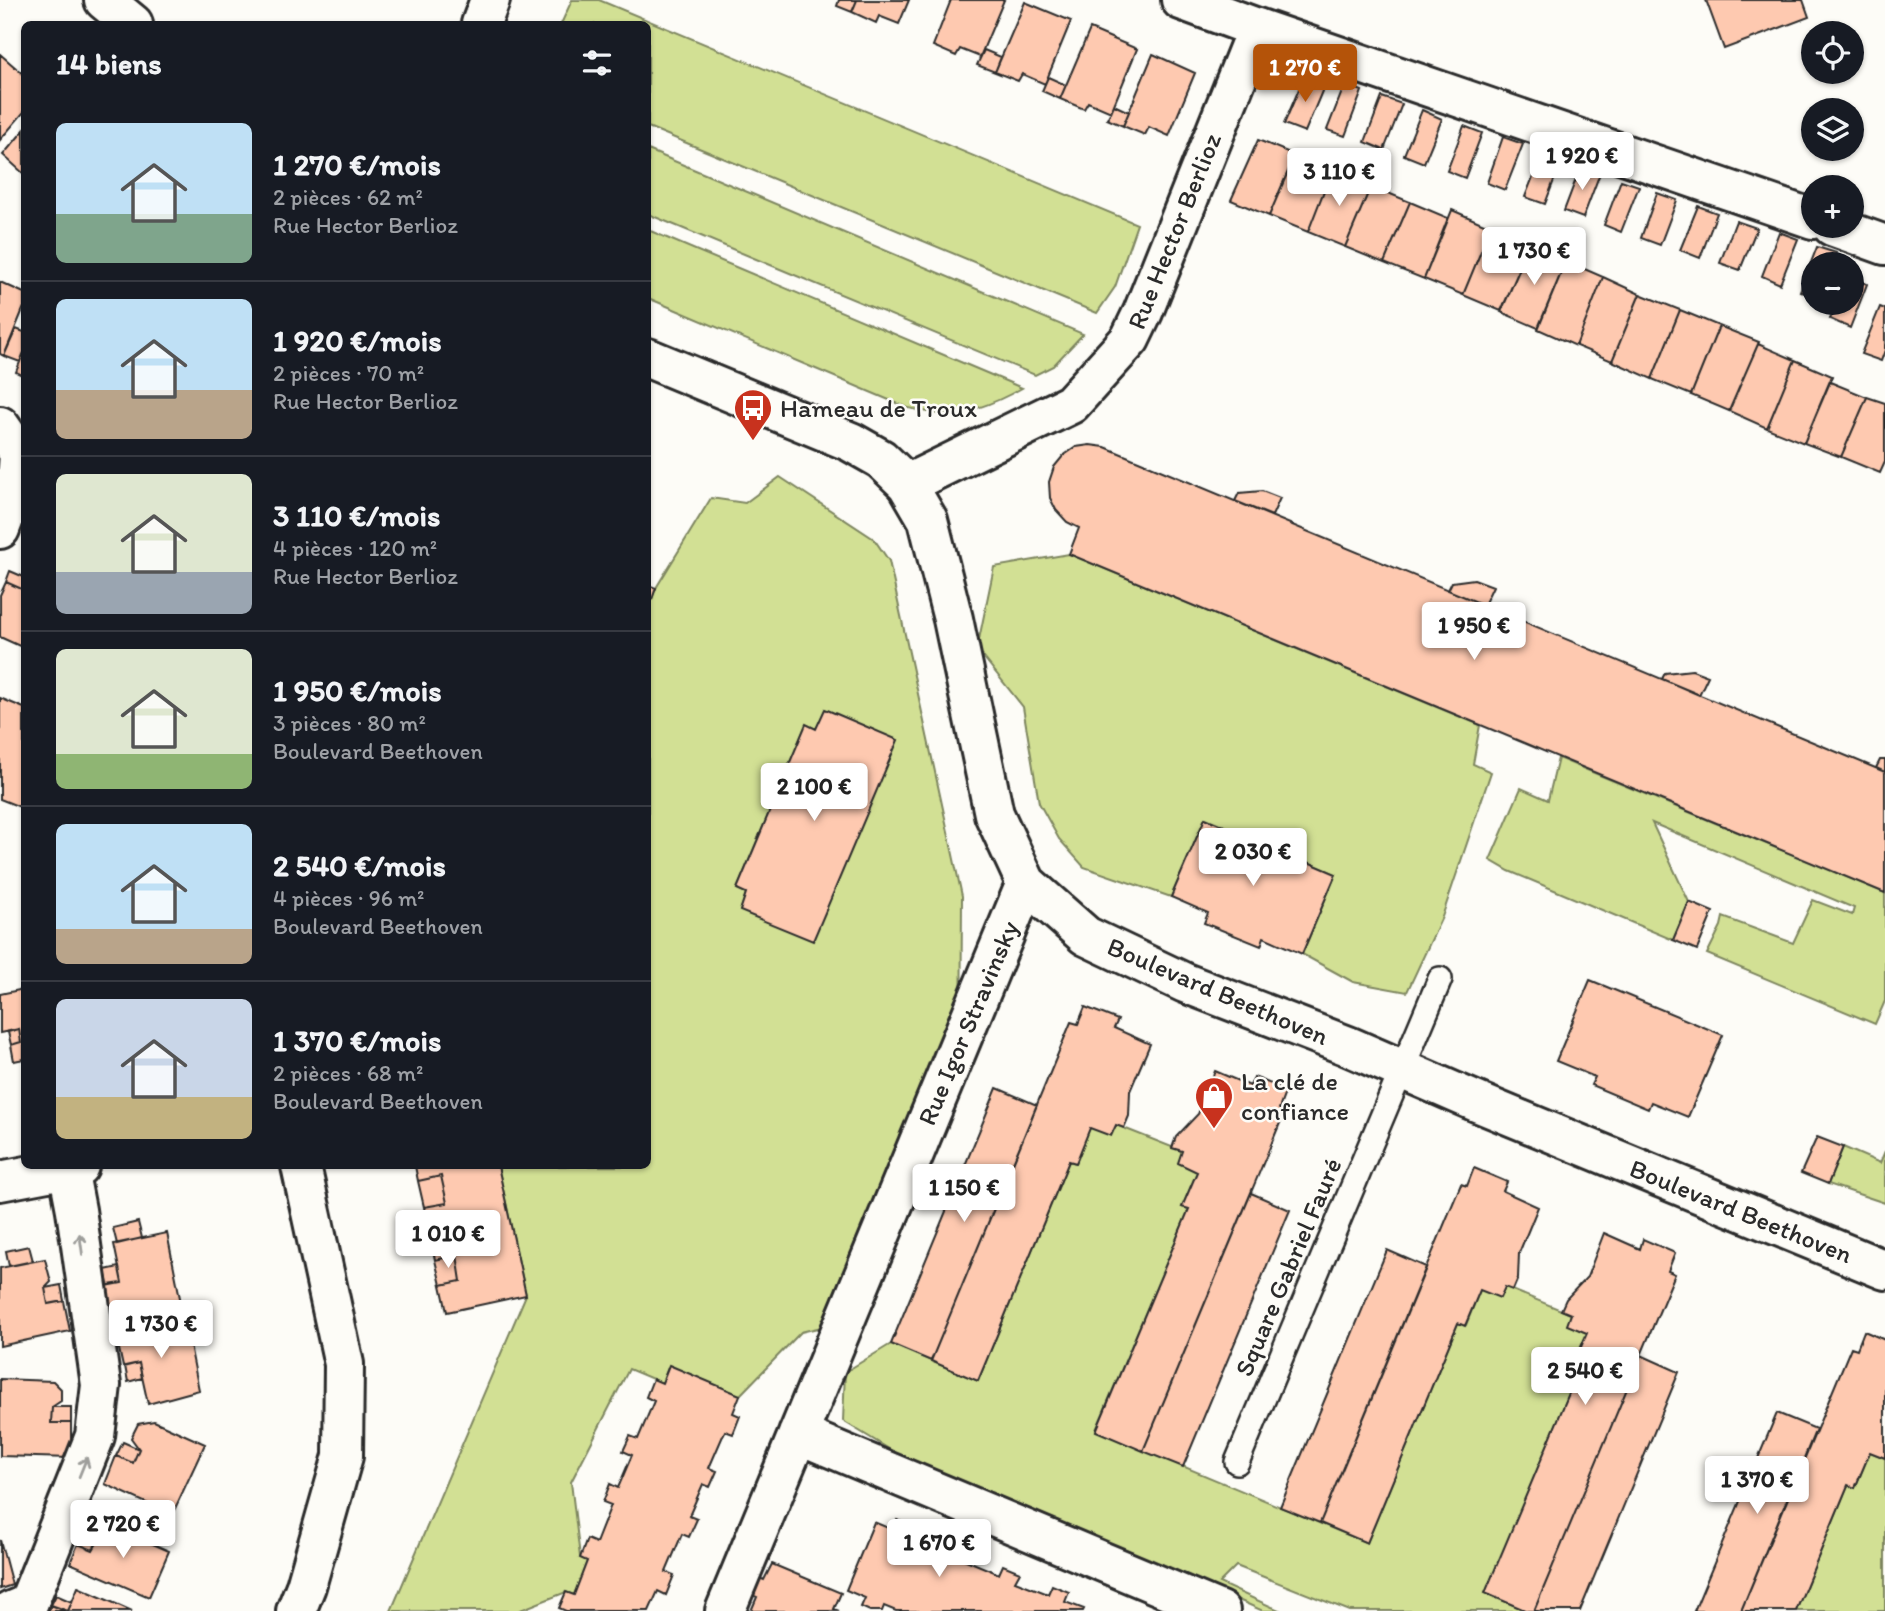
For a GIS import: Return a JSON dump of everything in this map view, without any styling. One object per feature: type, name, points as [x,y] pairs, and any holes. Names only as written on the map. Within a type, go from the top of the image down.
[{"type":"street","points":[[104,0],[129,21]]},
{"type":"street","points":[[482,21],[490,0]]},
{"type":"street","points":[[1181,0],[1257,29],[1801,215]]},
{"type":"street","name":"Rue Hector Berlioz","points":[[907,484],[1071,404],[1130,339],[1143,313],[1257,29]]},
{"type":"street","points":[[1864,237],[1885,245]]},
{"type":"street","name":"Boulevard Beethoven","points":[[651,359],[851,442],[881,459],[907,484],[928,520],[953,619],[994,814],[1026,883],[1086,936],[1185,983],[1348,1045],[1490,1108],[1885,1270]]},
{"type":"street","points":[[0,426],[19,453],[17,484],[0,528]]},
{"type":"street","name":"Rue Igor Stravinsky","points":[[725,1611],[1026,883]]},
{"type":"street","points":[[0,1181],[63,1169]]},
{"type":"street","points":[[11,1611],[28,1604],[95,1436],[101,1385],[76,1210],[74,1169]]},
{"type":"street","points":[[296,1611],[306,1586],[343,1456],[344,1364],[302,1169]]},
{"type":"street","points":[[798,1434],[1220,1611]]},
{"type":"lane","name":"Square Gabriel Fauré","points":[[1237,1462],[1440,979]]},
{"type":"green space","points":[[572,0],[599,0],[649,21],[562,21]]},
{"type":"green space","points":[[651,22],[1137,224],[1115,287],[1097,313],[651,128]]},
{"type":"green space","points":[[651,151],[1083,334],[1053,366],[1035,375],[651,215]]},
{"type":"green space","points":[[651,231],[1022,388],[994,402],[963,412],[942,414],[908,408],[651,299]]},
{"type":"green space","points":[[780,477],[874,539],[889,561],[962,896],[961,1069],[868,1316],[801,1332],[740,1395],[669,1366],[662,1383],[629,1369],[571,1482],[580,1557],[587,1561],[574,1595],[566,1592],[518,1611],[391,1611],[526,1295],[499,1169],[651,1169],[651,601],[656,588],[711,498],[745,503]],"holes":[[[825,710],[740,911],[746,893],[737,889],[806,724],[816,729]]]},
{"type":"green space","points":[[1069,554],[1480,725],[1473,764],[1491,772],[1442,917],[1407,992],[1353,982],[1302,954],[1336,874],[1206,818],[1171,897],[1084,867],[1059,839],[1039,803],[1023,707],[977,649],[994,567]]},
{"type":"green space","points":[[1558,758],[1885,893],[1885,1001],[1875,1024],[1707,954],[1723,917],[1793,943],[1813,900],[1852,915],[1854,908],[1652,823],[1689,902],[1673,940],[1509,871],[1490,860],[1521,788],[1548,800]]},
{"type":"green space","points":[[1116,1125],[1182,1151],[1197,1172],[1182,1207],[1189,1209],[1096,1430],[1367,1543],[1458,1323],[1466,1325],[1480,1290],[1505,1287],[1571,1314],[1568,1325],[1587,1333],[1578,1372],[1486,1593],[1527,1611],[1350,1611],[1236,1566],[1219,1583],[1281,1611],[1263,1611],[1207,1586],[960,1492],[843,1421],[845,1372],[891,1344],[978,1381],[1069,1161],[1076,1163],[1090,1128]]},
{"type":"green space","points":[[1843,1147],[1880,1163],[1885,1151],[1885,1203],[1828,1184]]},
{"type":"green space","points":[[1870,1452],[1885,1458],[1885,1611],[1796,1611],[1848,1485],[1855,1488]]},
{"type":"building","points":[[839,0],[857,0],[852,12],[837,6]]},
{"type":"building","points":[[857,0],[909,0],[899,24],[879,16],[876,23],[852,12]]},
{"type":"building","points":[[951,0],[1004,0],[980,57],[960,49],[956,56],[933,46]]},
{"type":"building","points":[[1706,0],[1803,0],[1809,17],[1724,49]]},
{"type":"building","points":[[1025,2],[1071,21],[1045,84],[1022,74],[1018,81],[995,72]]},
{"type":"building","points":[[1090,29],[1137,49],[1111,112],[1088,102],[1084,109],[1060,99]]},
{"type":"building","points":[[984,50],[1001,57],[995,72],[977,65]]},
{"type":"building","points":[[0,54],[21,72],[21,116],[0,140]]},
{"type":"building","points":[[1153,54],[1195,73],[1169,136],[1149,127],[1145,135],[1123,126]]},
{"type":"building","points":[[1305,75],[1325,84],[1305,132],[1284,124]]},
{"type":"building","points":[[1048,77],[1066,85],[1060,99],[1042,91]]},
{"type":"building","points":[[1345,84],[1362,91],[1345,136],[1327,130]]},
{"type":"building","points":[[1382,97],[1402,104],[1384,150],[1365,142]]},
{"type":"building","points":[[1114,105],[1129,112],[1123,126],[1107,119]]},
{"type":"building","points":[[1422,110],[1442,119],[1424,163],[1404,155]]},
{"type":"building","points":[[1464,126],[1482,133],[1465,178],[1447,171]]},
{"type":"building","points":[[21,134],[21,171],[3,155]]},
{"type":"building","points":[[1503,137],[1523,144],[1505,190],[1487,183]]},
{"type":"building","points":[[1258,140],[1295,155],[1269,216],[1231,200]]},
{"type":"building","points":[[1543,152],[1562,159],[1545,204],[1525,197]]},
{"type":"building","points":[[1295,155],[1332,170],[1308,232],[1269,216]]},
{"type":"building","points":[[1581,166],[1600,173],[1583,218],[1564,211]]},
{"type":"building","points":[[1332,170],[1371,186],[1345,247],[1308,232]]},
{"type":"building","points":[[1621,180],[1639,186],[1621,232],[1604,225]]},
{"type":"building","points":[[1371,186],[1410,202],[1384,263],[1345,247]]},
{"type":"building","points":[[1657,193],[1677,200],[1660,245],[1641,238]]},
{"type":"building","points":[[1410,202],[1448,218],[1424,279],[1384,263]]},
{"type":"building","points":[[1698,206],[1717,213],[1700,258],[1680,250]]},
{"type":"building","points":[[1452,210],[1491,227],[1463,295],[1424,279]]},
{"type":"building","points":[[1736,221],[1757,228],[1740,270],[1720,263]]},
{"type":"building","points":[[1491,227],[1530,245],[1501,311],[1463,295]]},
{"type":"building","points":[[1779,232],[1798,239],[1780,284],[1762,276]]},
{"type":"building","points":[[1530,245],[1566,261],[1538,328],[1501,312]]},
{"type":"building","points":[[1817,247],[1833,252],[1815,252]]},
{"type":"building","points":[[1566,261],[1603,277],[1576,346],[1538,329]]},
{"type":"building","points":[[1603,277],[1640,294],[1612,361],[1576,346]]},
{"type":"building","points":[[0,282],[21,292],[21,314],[4,356],[0,354]]},
{"type":"building","points":[[1640,294],[1680,310],[1652,379],[1612,361]]},
{"type":"building","points":[[1880,307],[1885,309],[1885,350],[1881,361],[1861,354]]},
{"type":"building","points":[[1680,310],[1719,326],[1691,395],[1652,379]]},
{"type":"building","points":[[1832,315],[1855,315],[1850,328],[1830,319]]},
{"type":"building","points":[[1719,326],[1759,342],[1729,411],[1691,395]]},
{"type":"building","points":[[16,329],[21,331],[20,362],[4,356]]},
{"type":"building","points":[[1758,344],[1795,360],[1767,428],[1729,411]]},
{"type":"building","points":[[21,360],[21,374],[16,372]]},
{"type":"building","points":[[1795,360],[1832,376],[1804,443],[1767,428]]},
{"type":"building","points":[[1830,382],[1867,397],[1841,457],[1804,443]]},
{"type":"building","points":[[1867,397],[1885,403],[1885,462],[1880,473],[1841,457]]},
{"type":"building","points":[[1076,447],[1105,447],[1885,772],[1885,893],[1069,554],[1079,528],[1067,522],[1056,510],[1050,498],[1049,482],[1054,467],[1063,456]]},
{"type":"building","points":[[1262,491],[1280,498],[1272,516],[1235,501],[1239,493]]},
{"type":"building","points":[[10,571],[21,576],[21,589],[6,582]]},
{"type":"building","points":[[1474,579],[1493,586],[1484,605],[1448,590],[1452,582]]},
{"type":"building","points":[[6,582],[21,589],[21,647],[0,637],[0,595]]},
{"type":"building","points":[[651,586],[656,588],[651,598]]},
{"type":"building","points":[[1692,670],[1708,676],[1699,695],[1662,679],[1665,673]]},
{"type":"building","points":[[0,698],[21,707],[21,804],[20,807],[0,799]]},
{"type":"building","points":[[825,709],[898,740],[813,941],[740,911],[746,893],[737,889],[806,724],[816,729]]},
{"type":"building","points":[[1880,760],[1885,760],[1885,772],[1876,768]]},
{"type":"building","points":[[1205,818],[1336,874],[1302,954],[1264,937],[1261,946],[1204,923],[1208,913],[1171,897]]},
{"type":"building","points":[[1689,902],[1713,912],[1697,950],[1673,940]]},
{"type":"building","points":[[1590,980],[1723,1035],[1688,1117],[1651,1102],[1648,1109],[1591,1085],[1595,1077],[1556,1061]]},
{"type":"building","points":[[21,990],[21,1042],[19,1029],[0,1033],[0,994]]},
{"type":"building","points":[[1085,1007],[1118,1020],[1114,1028],[1150,1044],[1130,1091],[1129,1116],[1124,1128],[1116,1125],[1111,1136],[1090,1128],[1076,1163],[1069,1161],[978,1381],[931,1361],[1071,1022],[1078,1024]]},
{"type":"building","points":[[19,1029],[21,1042],[11,1045],[8,1032]]},
{"type":"building","points":[[21,1042],[21,1060],[14,1061],[11,1045]]},
{"type":"building","points":[[1215,1071],[1250,1086],[1254,1077],[1286,1090],[1279,1109],[1285,1111],[1143,1451],[1096,1431],[1189,1209],[1182,1207],[1197,1172],[1178,1163],[1182,1151],[1172,1148],[1176,1137],[1198,1114]]},
{"type":"building","points":[[997,1088],[1037,1105],[931,1361],[891,1344]]},
{"type":"building","points":[[1817,1137],[1843,1147],[1828,1184],[1801,1173]]},
{"type":"building","points":[[1474,1168],[1507,1182],[1503,1191],[1538,1207],[1519,1253],[1518,1278],[1513,1290],[1505,1287],[1500,1298],[1480,1290],[1465,1326],[1458,1323],[1367,1543],[1320,1523],[1461,1184],[1467,1186]]},
{"type":"building","points":[[416,1169],[499,1169],[526,1295],[447,1312],[441,1285],[461,1281],[457,1255],[435,1260],[424,1207],[447,1203],[441,1176],[418,1181]]},
{"type":"building","points":[[441,1176],[447,1203],[424,1207],[418,1181]]},
{"type":"building","points":[[1251,1193],[1290,1210],[1183,1467],[1143,1451]]},
{"type":"building","points":[[138,1222],[142,1238],[117,1244],[113,1228]]},
{"type":"building","points":[[167,1233],[181,1303],[113,1317],[106,1286],[122,1283],[114,1244]]},
{"type":"building","points":[[1604,1233],[1640,1249],[1643,1239],[1675,1253],[1668,1271],[1675,1274],[1534,1611],[1527,1611],[1485,1593],[1578,1372],[1571,1370],[1587,1333],[1567,1325],[1571,1314],[1561,1310],[1566,1299],[1587,1277]]},
{"type":"building","points":[[29,1246],[33,1261],[9,1266],[6,1251]]},
{"type":"building","points":[[1387,1250],[1426,1267],[1320,1523],[1280,1507]]},
{"type":"building","points":[[457,1255],[461,1281],[441,1285],[435,1260]]},
{"type":"building","points":[[45,1259],[51,1282],[45,1288],[48,1304],[64,1301],[70,1331],[0,1346],[0,1268]]},
{"type":"building","points":[[119,1267],[122,1283],[108,1285],[105,1270]]},
{"type":"building","points":[[61,1285],[64,1301],[48,1304],[45,1288]]},
{"type":"building","points":[[185,1320],[199,1390],[148,1404],[139,1363],[123,1367],[116,1335]]},
{"type":"building","points":[[1864,1331],[1885,1340],[1885,1458],[1870,1452],[1855,1488],[1848,1485],[1796,1611],[1741,1611],[1851,1347],[1857,1349]]},
{"type":"building","points":[[1641,1355],[1679,1372],[1580,1611],[1534,1611]]},
{"type":"building","points":[[139,1363],[142,1378],[128,1382],[125,1366]]},
{"type":"building","points":[[669,1365],[740,1395],[733,1413],[740,1416],[733,1434],[725,1431],[709,1468],[717,1471],[710,1487],[703,1484],[689,1516],[697,1519],[689,1537],[682,1534],[666,1572],[674,1575],[666,1595],[658,1591],[649,1611],[566,1611],[559,1608],[566,1592],[574,1595],[587,1561],[580,1558],[587,1539],[596,1543],[611,1505],[603,1502],[610,1484],[618,1488],[632,1455],[623,1451],[630,1436],[638,1439],[654,1401],[646,1397],[653,1379],[662,1383]]},
{"type":"building","points":[[0,1379],[53,1381],[61,1389],[61,1401],[52,1407],[51,1423],[71,1423],[71,1458],[0,1456]]},
{"type":"building","points":[[52,1407],[71,1407],[71,1423],[51,1423]]},
{"type":"building","points":[[1777,1413],[1816,1429],[1741,1611],[1694,1611]]},
{"type":"building","points":[[154,1421],[205,1444],[172,1515],[105,1484],[116,1456],[133,1463],[139,1449],[131,1438],[138,1424]]},
{"type":"building","points":[[123,1442],[139,1449],[133,1463],[116,1456]]},
{"type":"building","points":[[897,1520],[916,1529],[912,1538],[944,1551],[948,1541],[965,1549],[961,1558],[999,1574],[1003,1565],[1020,1572],[1015,1581],[1048,1594],[1052,1585],[1069,1592],[1065,1602],[1084,1609],[896,1611],[884,1606],[882,1611],[870,1611],[861,1607],[865,1598],[846,1590],[874,1522],[893,1530]]},
{"type":"building","points":[[105,1523],[169,1551],[149,1597],[70,1563],[78,1544],[93,1550]]},
{"type":"building","points":[[81,1537],[97,1543],[93,1550],[78,1544]]},
{"type":"building","points":[[0,1540],[12,1585],[0,1589]]},
{"type":"building","points":[[772,1564],[841,1593],[834,1609],[839,1611],[751,1611],[757,1597],[749,1594],[757,1577],[764,1580]]},
{"type":"building","points":[[78,1587],[132,1611],[68,1611]]},
{"type":"building","points":[[56,1595],[72,1602],[68,1611],[51,1605]]},
{"type":"building","points":[[51,1605],[65,1611],[48,1611]]},
{"type":"place","name":"Hameau de Troux","points":[[753,442]]},
{"type":"place","name":"La clé de confiance","points":[[1214,1130]]}]
